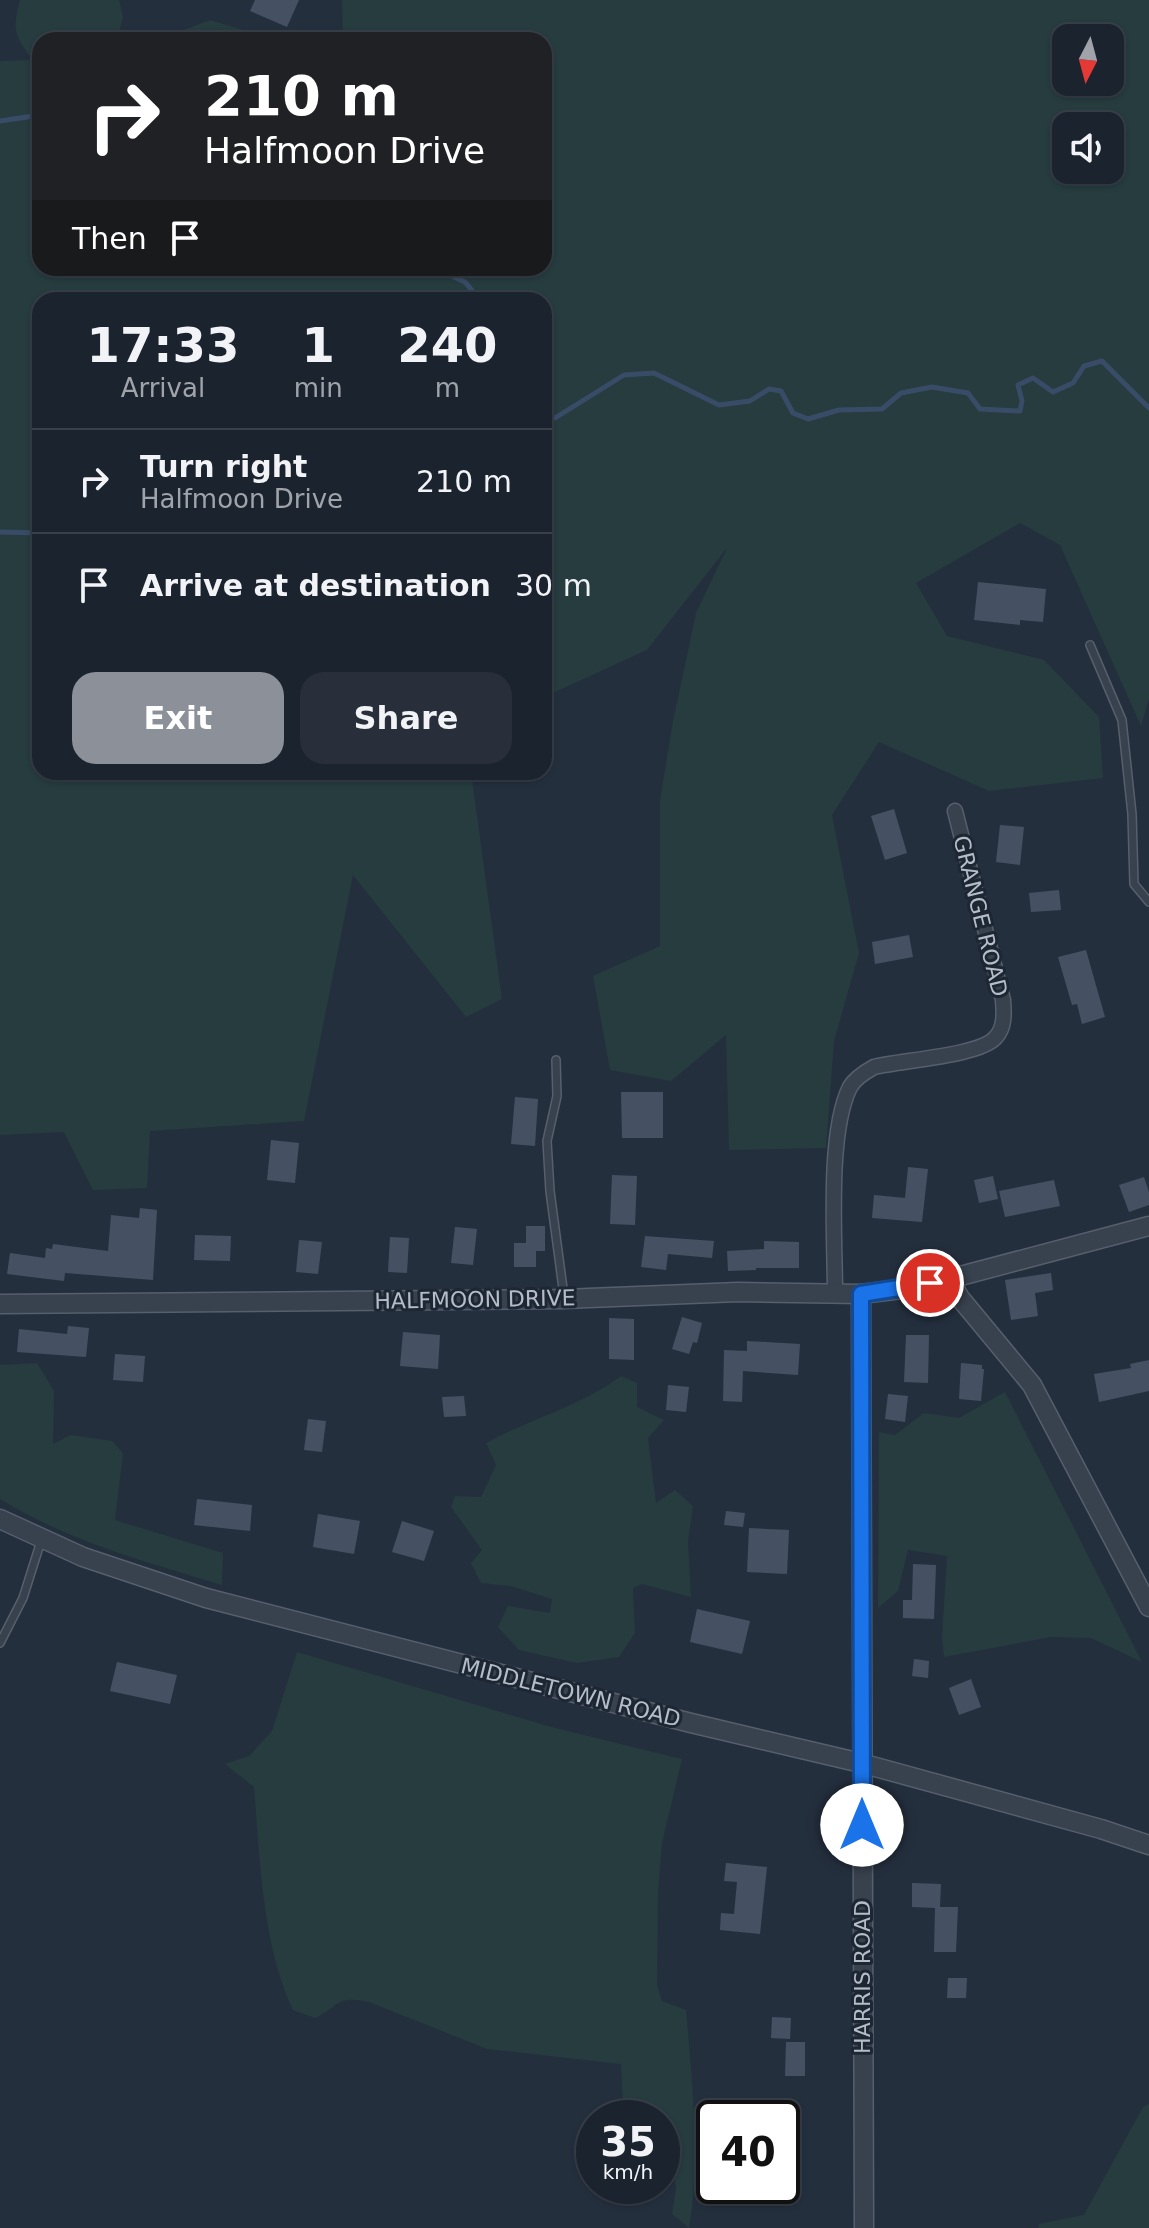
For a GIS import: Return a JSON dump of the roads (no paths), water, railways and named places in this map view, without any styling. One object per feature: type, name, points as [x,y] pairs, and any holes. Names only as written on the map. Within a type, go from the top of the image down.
[{"type":"street","name":"GRANGE ROAD","points":[[835,1293],[836,1161],[839,1124],[850,1086],[860,1075],[874,1067],[979,1049],[999,1034],[1004,1018],[1003,1000],[955,811]]},
{"type":"street","name":"HALFMOON DRIVE","points":[[0,1304],[564,1299],[738,1292],[861,1294],[949,1279],[1149,1226]]},
{"type":"street","points":[[949,1279],[960,1298],[1032,1385],[1149,1607]]},
{"type":"street","name":"HARRIS ROAD","points":[[861,1294],[864,2228]]},
{"type":"street","name":"MIDDLETOWN ROAD","points":[[0,1519],[83,1557],[206,1598],[691,1723],[861,1763],[1149,1845]]},
{"type":"lane","points":[[1090,645],[1122,720],[1132,814],[1134,884],[1149,902]]},
{"type":"lane","points":[[556,1060],[557,1096],[547,1141],[564,1299]]},
{"type":"lane","points":[[0,1643],[23,1598],[42,1539]]},
{"type":"waterway","points":[[0,121],[32,116]]},
{"type":"waterway","points":[[452,276],[465,282],[473,292]]},
{"type":"waterway","points":[[552,417],[555,418],[624,375],[654,373],[719,405],[750,401],[769,389],[781,391],[793,413],[808,419],[839,410],[882,409],[901,393],[932,387],[968,393],[980,409],[1020,411],[1022,401],[1018,385],[1033,378],[1053,392],[1073,383],[1084,366],[1102,361],[1149,408]]},
{"type":"waterway","points":[[0,532],[32,533]]}]
